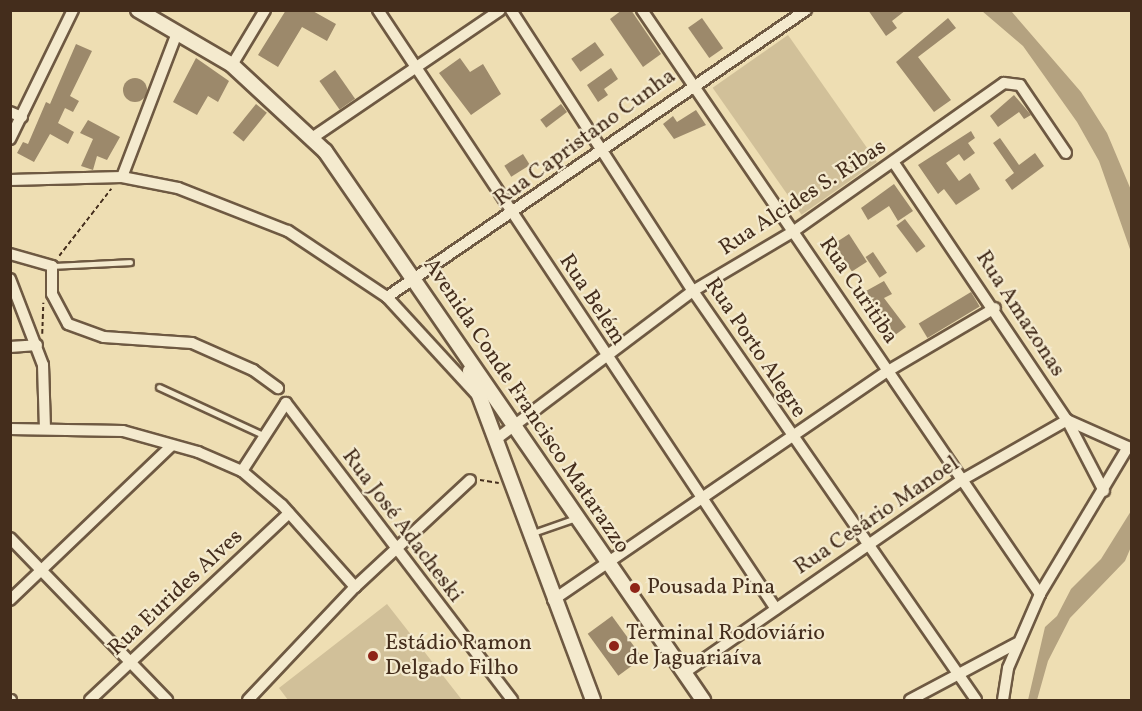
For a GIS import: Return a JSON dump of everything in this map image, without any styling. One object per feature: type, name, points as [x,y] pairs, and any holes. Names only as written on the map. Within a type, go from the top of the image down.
[{"type":"street","points":[[10,139],[74,10]]},
{"type":"street","name":"Avenida Conde Francisco Matarazzo","points":[[138,10],[232,65],[312,138],[414,280],[703,700]]},
{"type":"street","points":[[232,65],[265,10]]},
{"type":"street","name":"Rua Belém","points":[[378,10],[605,355],[776,609]]},
{"type":"street","points":[[312,138],[417,69],[500,10]]},
{"type":"street","name":"Rua Porto Alegre","points":[[511,10],[604,148],[693,291],[866,547],[976,700]]},
{"type":"street","name":"Rua Curitiba","points":[[642,10],[1040,594]]},
{"type":"street","name":"Rua Capristano Cunha","points":[[387,297],[514,214],[793,14],[806,10]]},
{"type":"street","points":[[122,177],[177,33]]},
{"type":"street","name":"Rua Alcides S. Ribas","points":[[495,440],[513,424],[693,291],[794,231],[894,163],[997,87],[1011,81],[1020,86],[1066,153]]},
{"type":"street","points":[[10,112],[22,117]]},
{"type":"street","name":"Rua Amazonas","points":[[894,163],[995,308],[1067,420],[1104,491]]},
{"type":"street","points":[[10,180],[122,177],[178,188],[247,212],[343,264],[387,297],[480,399]]},
{"type":"street","points":[[10,254],[52,266],[52,294],[68,324],[104,337],[192,343],[253,370],[278,388]]},
{"type":"street","points":[[10,279],[43,365],[45,428]]},
{"type":"street","points":[[553,600],[888,371],[995,308]]},
{"type":"street","points":[[10,347],[37,345]]},
{"type":"street","points":[[463,351],[553,600],[593,700]]},
{"type":"street","name":"Rua José Adacheski","points":[[263,435],[286,403],[512,700]]},
{"type":"street","points":[[1003,700],[1017,643],[1040,594],[1130,448],[1067,420]]},
{"type":"street","name":"Rua Cesário Manoel","points":[[684,673],[962,480],[1067,420]]},
{"type":"street","points":[[10,429],[123,431],[172,444],[242,471],[289,513],[355,587]]},
{"type":"street","points":[[242,471],[263,435]]},
{"type":"street","points":[[10,600],[172,444]]},
{"type":"street","points":[[248,700],[355,587],[470,480]]},
{"type":"street","name":"Rua Eurides Alves","points":[[90,700],[289,513]]},
{"type":"street","points":[[10,538],[167,700]]},
{"type":"street","points":[[910,700],[1017,643]]},
{"type":"lane","points":[[52,266],[130,262]]},
{"type":"lane","points":[[159,387],[263,435]]},
{"type":"lane","points":[[529,534],[577,518]]},
{"type":"path","points":[[470,480],[512,486]]},
{"type":"shaded area","points":[[982,11],[1012,12],[1081,92],[1107,133],[1131,190],[1131,252],[1099,161],[1077,122],[1023,46]]},
{"type":"shaded area","points":[[788,35],[877,162],[802,215],[713,88]]},
{"type":"shaded area","points":[[1131,511],[1131,547],[1125,561],[1070,618],[1048,661],[1037,700],[1028,700],[1045,627],[1057,616],[1071,589],[1101,559]]},
{"type":"shaded area","name":"Estádio Ramon Delgado Filho","points":[[387,604],[462,700],[288,700],[279,688]]},
{"type":"building","points":[[286,10],[311,10],[336,24],[327,41],[302,27],[278,67],[258,55]]},
{"type":"building","points":[[622,10],[631,10],[661,54],[643,67],[610,19]]},
{"type":"building","points":[[868,10],[906,10],[892,21],[897,28],[886,36]]},
{"type":"building","points":[[702,18],[723,48],[709,58],[688,28]]},
{"type":"building","points":[[948,18],[956,28],[918,57],[951,100],[934,112],[896,62]]},
{"type":"building","points":[[595,42],[604,55],[580,72],[571,59]]},
{"type":"building","points":[[76,44],[92,51],[70,96],[79,101],[73,112],[65,108],[58,123],[74,132],[68,144],[50,134],[34,162],[17,153],[23,142],[28,144],[46,102],[50,104]]},
{"type":"building","points":[[196,58],[229,81],[218,102],[208,96],[197,115],[173,102]]},
{"type":"building","points":[[460,58],[470,72],[483,64],[501,94],[471,115],[439,73]]},
{"type":"building","points":[[611,68],[618,79],[604,89],[608,95],[598,102],[587,85]]},
{"type":"building","points":[[335,70],[355,99],[340,110],[319,81]]},
{"type":"building","points":[[135,78],[144,81],[147,90],[144,99],[135,102],[126,99],[123,90],[126,81]]},
{"type":"building","points":[[1014,95],[1031,115],[1024,119],[1019,112],[998,127],[990,116]]},
{"type":"building","points":[[256,104],[267,113],[244,142],[233,133]]},
{"type":"building","points":[[561,104],[567,112],[546,128],[540,120]]},
{"type":"building","points":[[696,110],[706,125],[674,139],[663,124],[673,116],[677,122]]},
{"type":"building","points":[[88,120],[120,137],[107,160],[97,156],[93,170],[81,166],[93,139],[80,133]]},
{"type":"building","points":[[971,131],[975,138],[968,143],[975,153],[964,161],[959,154],[946,163],[959,181],[970,173],[980,189],[956,205],[944,189],[938,194],[918,165]]},
{"type":"building","points":[[1000,138],[1019,165],[1035,153],[1044,166],[1012,190],[1005,180],[1014,173],[993,143]]},
{"type":"building","points":[[523,154],[530,165],[511,177],[504,166]]},
{"type":"building","points":[[894,184],[913,211],[898,221],[889,206],[868,220],[861,208]]},
{"type":"building","points":[[905,219],[925,246],[917,253],[896,226]]},
{"type":"building","points":[[849,234],[867,262],[852,271],[834,244]]},
{"type":"building","points":[[873,252],[887,273],[880,278],[866,257]]},
{"type":"building","points":[[884,281],[892,294],[884,298],[906,327],[895,335],[866,291]]},
{"type":"building","points":[[971,292],[980,307],[927,338],[919,323]]},
{"type":"building","name":"Terminal Rodoviário de Jaguariaíva","points":[[612,616],[643,658],[618,676],[588,634]]},
{"type":"place","name":"Pousada Pina","points":[[635,588]]},
{"type":"place","name":"Terminal Rodoviário de Jaguariaíva","points":[[614,646]]},
{"type":"place","name":"Estádio Ramon Delgado Filho","points":[[373,656]]}]
